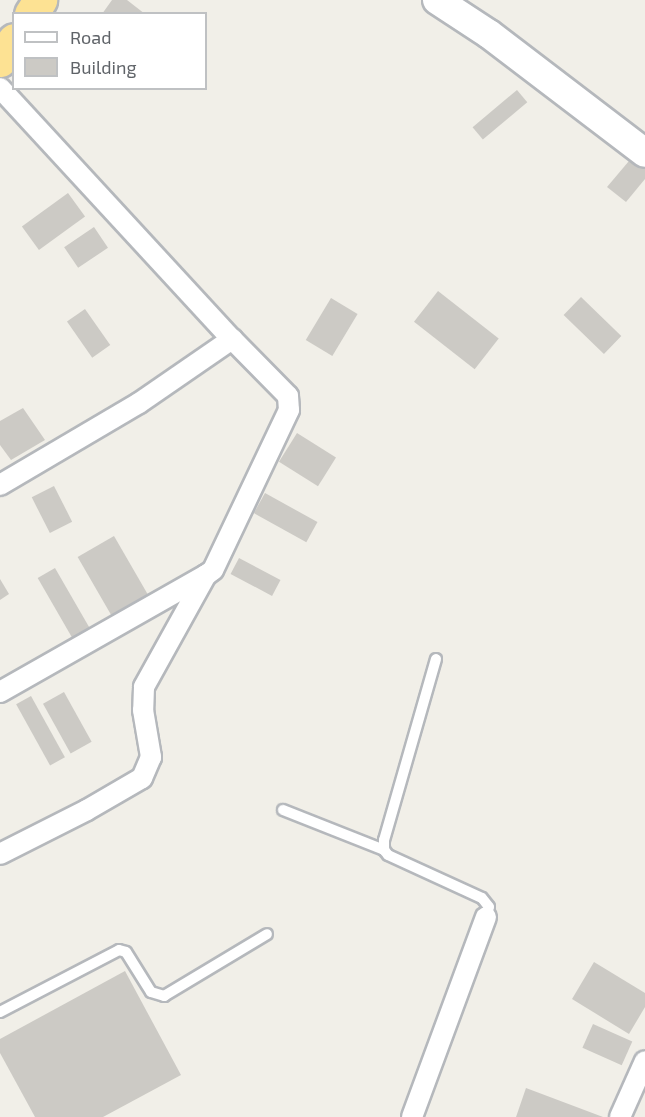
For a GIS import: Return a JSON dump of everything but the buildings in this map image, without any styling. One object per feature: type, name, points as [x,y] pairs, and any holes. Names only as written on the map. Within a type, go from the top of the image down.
[{"type":"highway","points":[[0,60],[12,43]]},
{"type":"street","points":[[437,0],[489,34],[645,153]]},
{"type":"street","points":[[0,88],[232,339],[288,396],[289,410],[213,570],[0,692]]},
{"type":"street","points":[[0,485],[139,403],[232,339]]},
{"type":"street","points":[[0,854],[87,810],[142,778],[151,757],[143,710],[144,687],[206,576]]},
{"type":"street","points":[[412,1117],[486,917]]},
{"type":"street","points":[[620,1117],[645,1061]]},
{"type":"lane","points":[[384,850],[384,840],[436,659]]},
{"type":"lane","points":[[283,810],[384,850],[388,855],[482,898],[489,908],[486,917]]},
{"type":"lane","points":[[0,1012],[119,950],[126,952],[151,992],[165,996],[267,934]]}]
